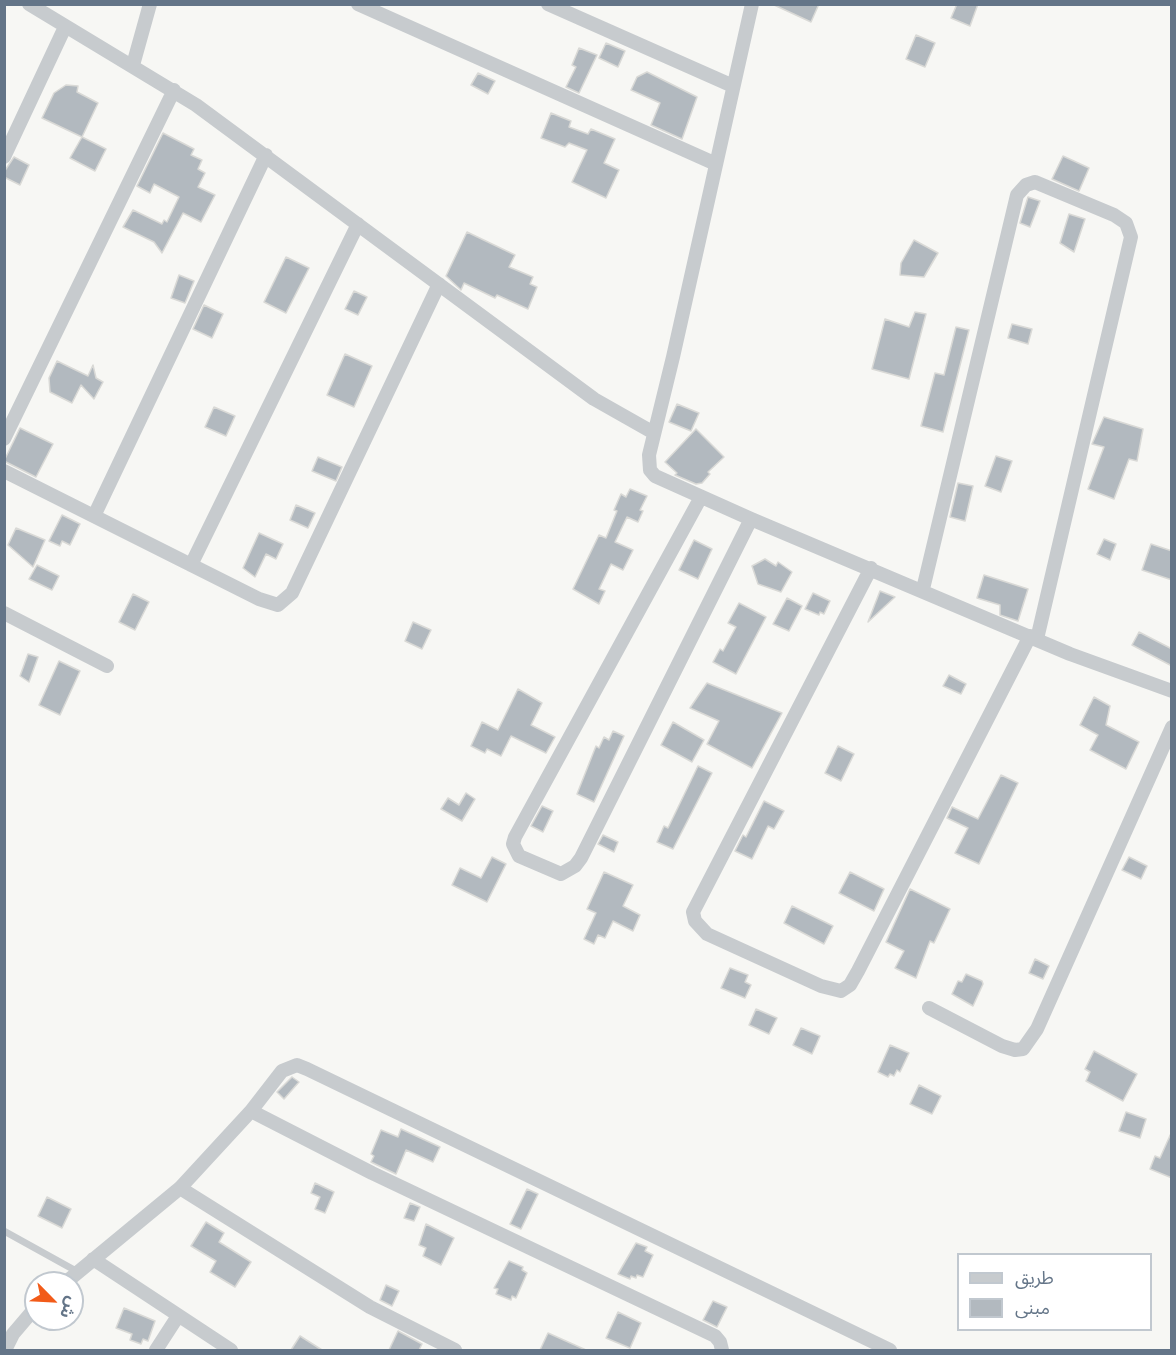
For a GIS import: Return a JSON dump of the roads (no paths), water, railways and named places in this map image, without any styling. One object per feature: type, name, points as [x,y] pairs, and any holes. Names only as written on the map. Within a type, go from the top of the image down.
[{"type":"street","points":[[133,65],[150,4]]},
{"type":"street","points":[[358,4],[716,164]]},
{"type":"street","points":[[548,4],[733,86]]},
{"type":"street","points":[[752,4],[647,462],[650,470],[655,476],[751,519],[923,589],[1033,637],[1172,691]]},
{"type":"street","points":[[37,7],[65,27],[174,90],[266,155],[594,399],[654,433]]},
{"type":"street","points":[[4,157],[65,27]]},
{"type":"street","points":[[4,439],[174,90]]},
{"type":"street","points":[[94,516],[266,155]]},
{"type":"street","points":[[871,568],[693,912],[694,921],[707,934],[821,986],[841,991],[850,985],[858,971],[1033,637],[1131,237],[1126,223],[1114,215],[1035,182],[1026,185],[1017,195],[923,589]]},
{"type":"street","points":[[191,565],[358,224]]},
{"type":"street","points":[[4,471],[270,604],[278,605],[289,598],[439,284]]},
{"type":"street","points":[[701,497],[515,837],[513,844],[519,856],[561,873],[575,866],[581,858],[751,519]]},
{"type":"street","points":[[4,613],[106,666]]},
{"type":"street","points":[[929,1008],[1002,1046],[1015,1050],[1023,1049],[1037,1029],[1172,727]]},
{"type":"street","points":[[79,1271],[180,1188],[251,1111],[282,1071],[297,1065],[890,1350]]},
{"type":"street","points":[[251,1111],[372,1173],[715,1336],[724,1349]]},
{"type":"street","points":[[180,1188],[370,1307],[455,1350]]},
{"type":"street","points":[[93,1259],[231,1350]]},
{"type":"street","points":[[156,1350],[178,1316]]},
{"type":"street","points":[[5,1350],[24,1318]]},
{"type":"lane","points":[[4,1231],[76,1271]]}]
